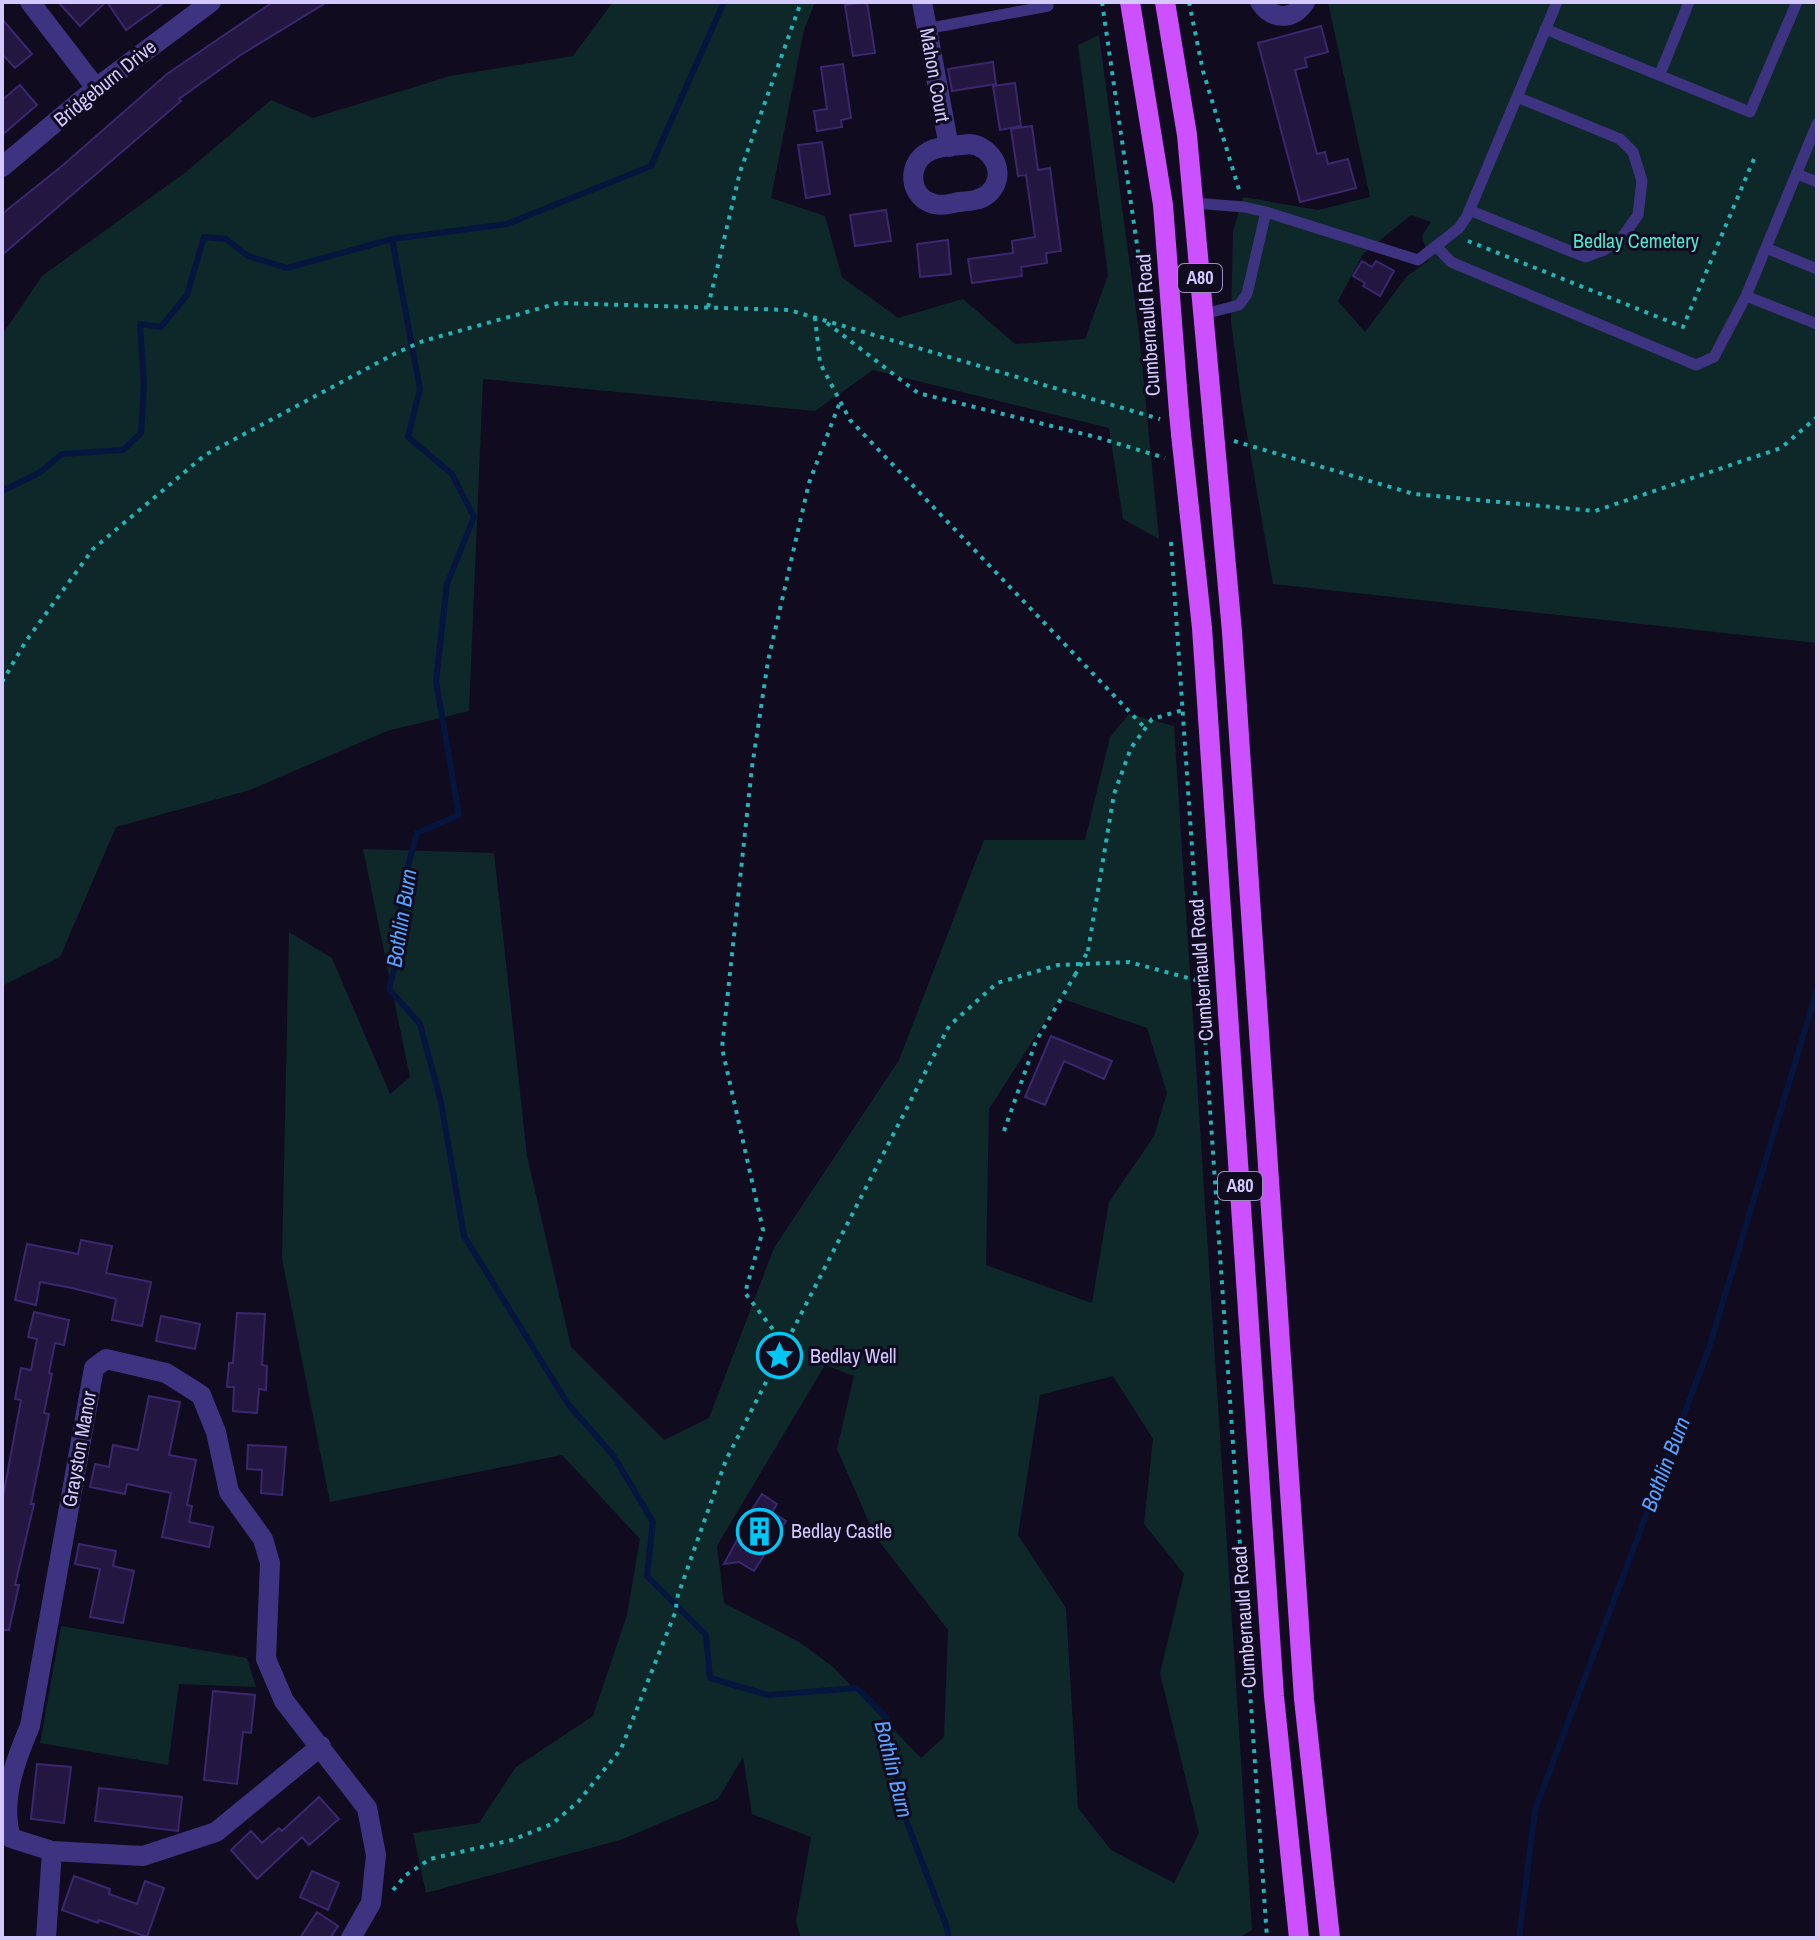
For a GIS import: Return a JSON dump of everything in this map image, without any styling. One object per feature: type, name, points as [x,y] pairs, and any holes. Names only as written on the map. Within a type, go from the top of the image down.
[{"type":"main road","name":"Cumbernauld Road","points":[[1130,2],[1163,205],[1178,423],[1202,628],[1274,1696],[1299,1938]]},
{"type":"main road","name":"A80","points":[[1165,2],[1187,135],[1213,421],[1224,442],[1232,632],[1304,1699],[1330,1938]]},
{"type":"street","points":[[30,2],[96,88]]},
{"type":"street","name":"Bridgeburn Drive","points":[[2,167],[96,88],[211,2]]},
{"type":"street","name":"Mahon Court","points":[[922,2],[949,147]]},
{"type":"street","points":[[1260,2],[1267,11],[1281,16],[1296,12],[1305,2]]},
{"type":"street","name":"Grayston Manor","points":[[321,1746],[216,1832],[143,1856],[52,1851],[11,1838],[4,1822],[10,1772],[30,1726],[94,1368],[106,1359],[166,1373],[201,1395],[216,1432],[229,1492],[263,1539],[270,1563],[266,1659],[284,1701],[321,1746],[367,1808],[376,1855],[371,1903]]},
{"type":"street","points":[[46,1938],[52,1851]]},
{"type":"street","points":[[351,1938],[371,1903]]},
{"type":"lane","points":[[926,29],[1048,6],[1047,2]]},
{"type":"lane","points":[[1194,203],[1266,212],[1418,260],[1459,228],[1469,210],[1557,2]]},
{"type":"lane","points":[[1660,74],[1689,2]]},
{"type":"lane","points":[[1545,29],[1750,112],[1797,2]]},
{"type":"lane","points":[[1469,210],[1585,257],[1621,239],[1638,215],[1642,181],[1627,144],[1517,97]]},
{"type":"lane","points":[[1436,246],[1451,262],[1696,365],[1714,357],[1746,296],[1817,124]]},
{"type":"lane","points":[[1797,174],[1817,182]]},
{"type":"lane","points":[[1204,314],[1239,305],[1247,294],[1266,212]]},
{"type":"lane","points":[[1766,248],[1817,269]]},
{"type":"lane","points":[[1746,296],[1817,324]]},
{"type":"path","points":[[708,307],[740,172],[801,2]]},
{"type":"path","points":[[1102,2],[1154,360]]},
{"type":"path","points":[[1189,2],[1203,71],[1244,207]]},
{"type":"path","points":[[1451,234],[1683,327],[1756,154]]},
{"type":"path","points":[[2,682],[26,641],[93,549],[205,455],[423,341],[559,303],[789,310],[1178,423]]},
{"type":"path","points":[[815,317],[820,363],[850,420],[1145,728]]},
{"type":"path","points":[[823,320],[918,393],[1096,437],[1165,458]]},
{"type":"path","points":[[785,1345],[745,1293],[763,1230],[722,1048],[752,767],[768,661],[809,483],[840,402]]},
{"type":"path","points":[[1224,442],[1414,494],[1595,511],[1781,448],[1817,417]]},
{"type":"path","points":[[1170,536],[1267,1938]]},
{"type":"path","points":[[1004,1131],[1036,1041],[1088,951],[1114,794],[1131,748],[1152,719],[1207,707]]},
{"type":"path","points":[[371,1903],[381,1904],[406,1875],[430,1859],[512,1840],[552,1824],[578,1802],[621,1749],[675,1613],[678,1595],[726,1460],[949,1026],[997,983],[1058,965],[1129,962],[1203,982]]},
{"type":"green space","points":[[613,2],[815,2],[804,30],[771,198],[825,216],[842,277],[898,318],[963,299],[1015,344],[1085,339],[1108,275],[1078,45],[1099,35],[1139,333],[1159,539],[1123,519],[1109,428],[873,370],[815,411],[483,379],[469,711],[387,731],[250,790],[116,827],[60,957],[2,986],[2,335],[42,276],[186,172],[271,100],[313,118],[450,76],[573,56]]},
{"type":"green space","name":"Bedlay Cemetery","points":[[1328,2],[1817,2],[1817,643],[1273,584],[1231,321],[1233,232],[1243,197],[1318,210],[1370,197]],"holes":[[[1411,215],[1431,222],[1422,236],[1429,260],[1407,276],[1365,332],[1338,301],[1363,254]]]},
{"type":"green space","points":[[1129,714],[1174,726],[1252,1930],[1239,1938],[801,1938],[796,1921],[811,1837],[752,1814],[743,1757],[718,1799],[620,1840],[426,1893],[413,1833],[479,1823],[516,1767],[593,1716],[627,1615],[640,1539],[562,1455],[330,1502],[282,1259],[289,932],[332,958],[390,1094],[410,1077],[363,849],[494,853],[527,1156],[571,1347],[664,1440],[709,1418],[774,1248],[899,1060],[984,840],[1085,840],[1110,737]],"holes":[[[1060,998],[1147,1028],[1167,1093],[1154,1136],[1109,1202],[1092,1303],[986,1265],[989,1109]],[[825,1365],[854,1376],[837,1449],[875,1536],[948,1630],[944,1737],[921,1758],[833,1667],[799,1642],[724,1603],[717,1546]],[[1113,1376],[1153,1439],[1144,1524],[1184,1574],[1160,1673],[1199,1833],[1174,1883],[1111,1850],[1078,1808],[1066,1608],[1018,1535],[1040,1395]]]},
{"type":"green space","points":[[61,1626],[247,1658],[256,1687],[179,1684],[168,1765],[40,1743]]},
{"type":"building","points":[[58,2],[106,2],[80,26]]},
{"type":"building","points":[[107,2],[165,2],[126,30]]},
{"type":"building","points":[[273,2],[327,2],[239,56],[179,99],[181,101],[2,255],[2,214],[167,74]]},
{"type":"building","points":[[867,2],[875,53],[853,56],[845,5]]},
{"type":"building","points":[[2,19],[32,54],[15,68],[2,54]]},
{"type":"building","points":[[1321,26],[1328,52],[1305,58],[1307,67],[1295,70],[1317,154],[1325,152],[1328,164],[1348,159],[1356,188],[1300,202],[1258,43]]},
{"type":"building","points":[[993,62],[996,84],[952,91],[948,69]]},
{"type":"building","points":[[843,64],[851,118],[841,120],[842,127],[817,131],[814,111],[827,109],[821,67]]},
{"type":"building","points":[[1015,83],[1021,126],[1000,130],[993,86]]},
{"type":"building","points":[[20,85],[37,105],[2,135],[2,100]]},
{"type":"building","points":[[1032,126],[1038,170],[1050,168],[1061,251],[1046,253],[1047,263],[1021,267],[1022,276],[972,283],[968,259],[1013,253],[1012,241],[1035,237],[1026,175],[1018,176],[1011,129]]},
{"type":"building","points":[[822,142],[830,194],[806,198],[798,145]]},
{"type":"building","points":[[886,210],[891,241],[855,246],[850,215]]},
{"type":"building","points":[[948,240],[951,274],[920,277],[917,244]]},
{"type":"building","points":[[1362,261],[1372,267],[1376,261],[1394,271],[1380,296],[1353,276]]},
{"type":"building","points":[[1051,1036],[1112,1061],[1104,1079],[1064,1061],[1045,1105],[1025,1097]]},
{"type":"building","points":[[81,1240],[112,1246],[106,1273],[151,1282],[142,1326],[112,1320],[116,1299],[72,1288],[40,1282],[36,1305],[15,1300],[27,1244],[78,1254]]},
{"type":"building","points":[[34,1312],[69,1320],[64,1345],[55,1343],[44,1413],[49,1414],[31,1504],[34,1504],[15,1585],[19,1585],[9,1630],[2,1630],[2,1502],[21,1400],[15,1399],[21,1368],[31,1370],[37,1339],[28,1337]]},
{"type":"building","points":[[237,1313],[265,1314],[262,1365],[267,1366],[266,1390],[259,1389],[257,1413],[233,1411],[234,1387],[227,1387],[229,1363],[233,1363]]},
{"type":"building","points":[[161,1316],[200,1324],[195,1349],[156,1341]]},
{"type":"building","points":[[149,1396],[180,1402],[169,1455],[196,1460],[187,1505],[192,1506],[189,1522],[213,1527],[209,1547],[162,1537],[171,1493],[127,1484],[125,1494],[90,1487],[95,1464],[109,1467],[113,1445],[138,1450]]},
{"type":"building","points":[[248,1445],[286,1447],[282,1495],[261,1493],[262,1470],[247,1469]]},
{"type":"building","name":"Bedlay Castle","points":[[762,1494],[777,1504],[772,1512],[786,1521],[754,1571],[739,1562],[724,1564],[746,1519]]},
{"type":"building","points":[[79,1544],[116,1551],[113,1566],[134,1571],[123,1623],[90,1617],[100,1569],[75,1564]]},
{"type":"building","points":[[213,1691],[255,1695],[251,1733],[243,1732],[237,1784],[204,1780]]},
{"type":"building","points":[[37,1764],[71,1767],[64,1823],[31,1819]]},
{"type":"building","points":[[99,1788],[182,1797],[178,1831],[95,1821]]},
{"type":"building","points":[[319,1797],[339,1819],[309,1845],[302,1837],[257,1879],[231,1850],[251,1831],[262,1843],[279,1828],[282,1831]]},
{"type":"building","points":[[312,1871],[339,1883],[328,1910],[300,1897]]},
{"type":"building","points":[[74,1876],[110,1889],[109,1894],[137,1904],[145,1881],[164,1888],[147,1937],[62,1910]]},
{"type":"building","points":[[317,1912],[338,1926],[330,1938],[300,1938]]},
{"type":"waterway","name":"Bothlin Burn","points":[[2,491],[39,473],[62,454],[123,450],[141,433],[144,385],[140,324],[161,327],[187,295],[204,237],[226,239],[248,256],[287,268],[392,239],[507,224],[651,166],[724,2]]},
{"type":"waterway","name":"Bothlin Burn","points":[[392,239],[420,389],[408,437],[452,474],[474,517],[447,584],[436,681],[459,815],[417,833],[402,888],[398,954],[389,989],[420,1024],[441,1102],[464,1236],[568,1404],[613,1455],[653,1522],[647,1576],[706,1635],[710,1678],[768,1695],[857,1688],[886,1717],[903,1812],[949,1938]]},
{"type":"waterway","name":"Bothlin Burn","points":[[1519,1938],[1535,1810],[1709,1348],[1817,990]]},
{"type":"place","name":"Bedlay Well","points":[[779,1356]]},
{"type":"place","name":"Bedlay Castle","points":[[760,1531]]}]
